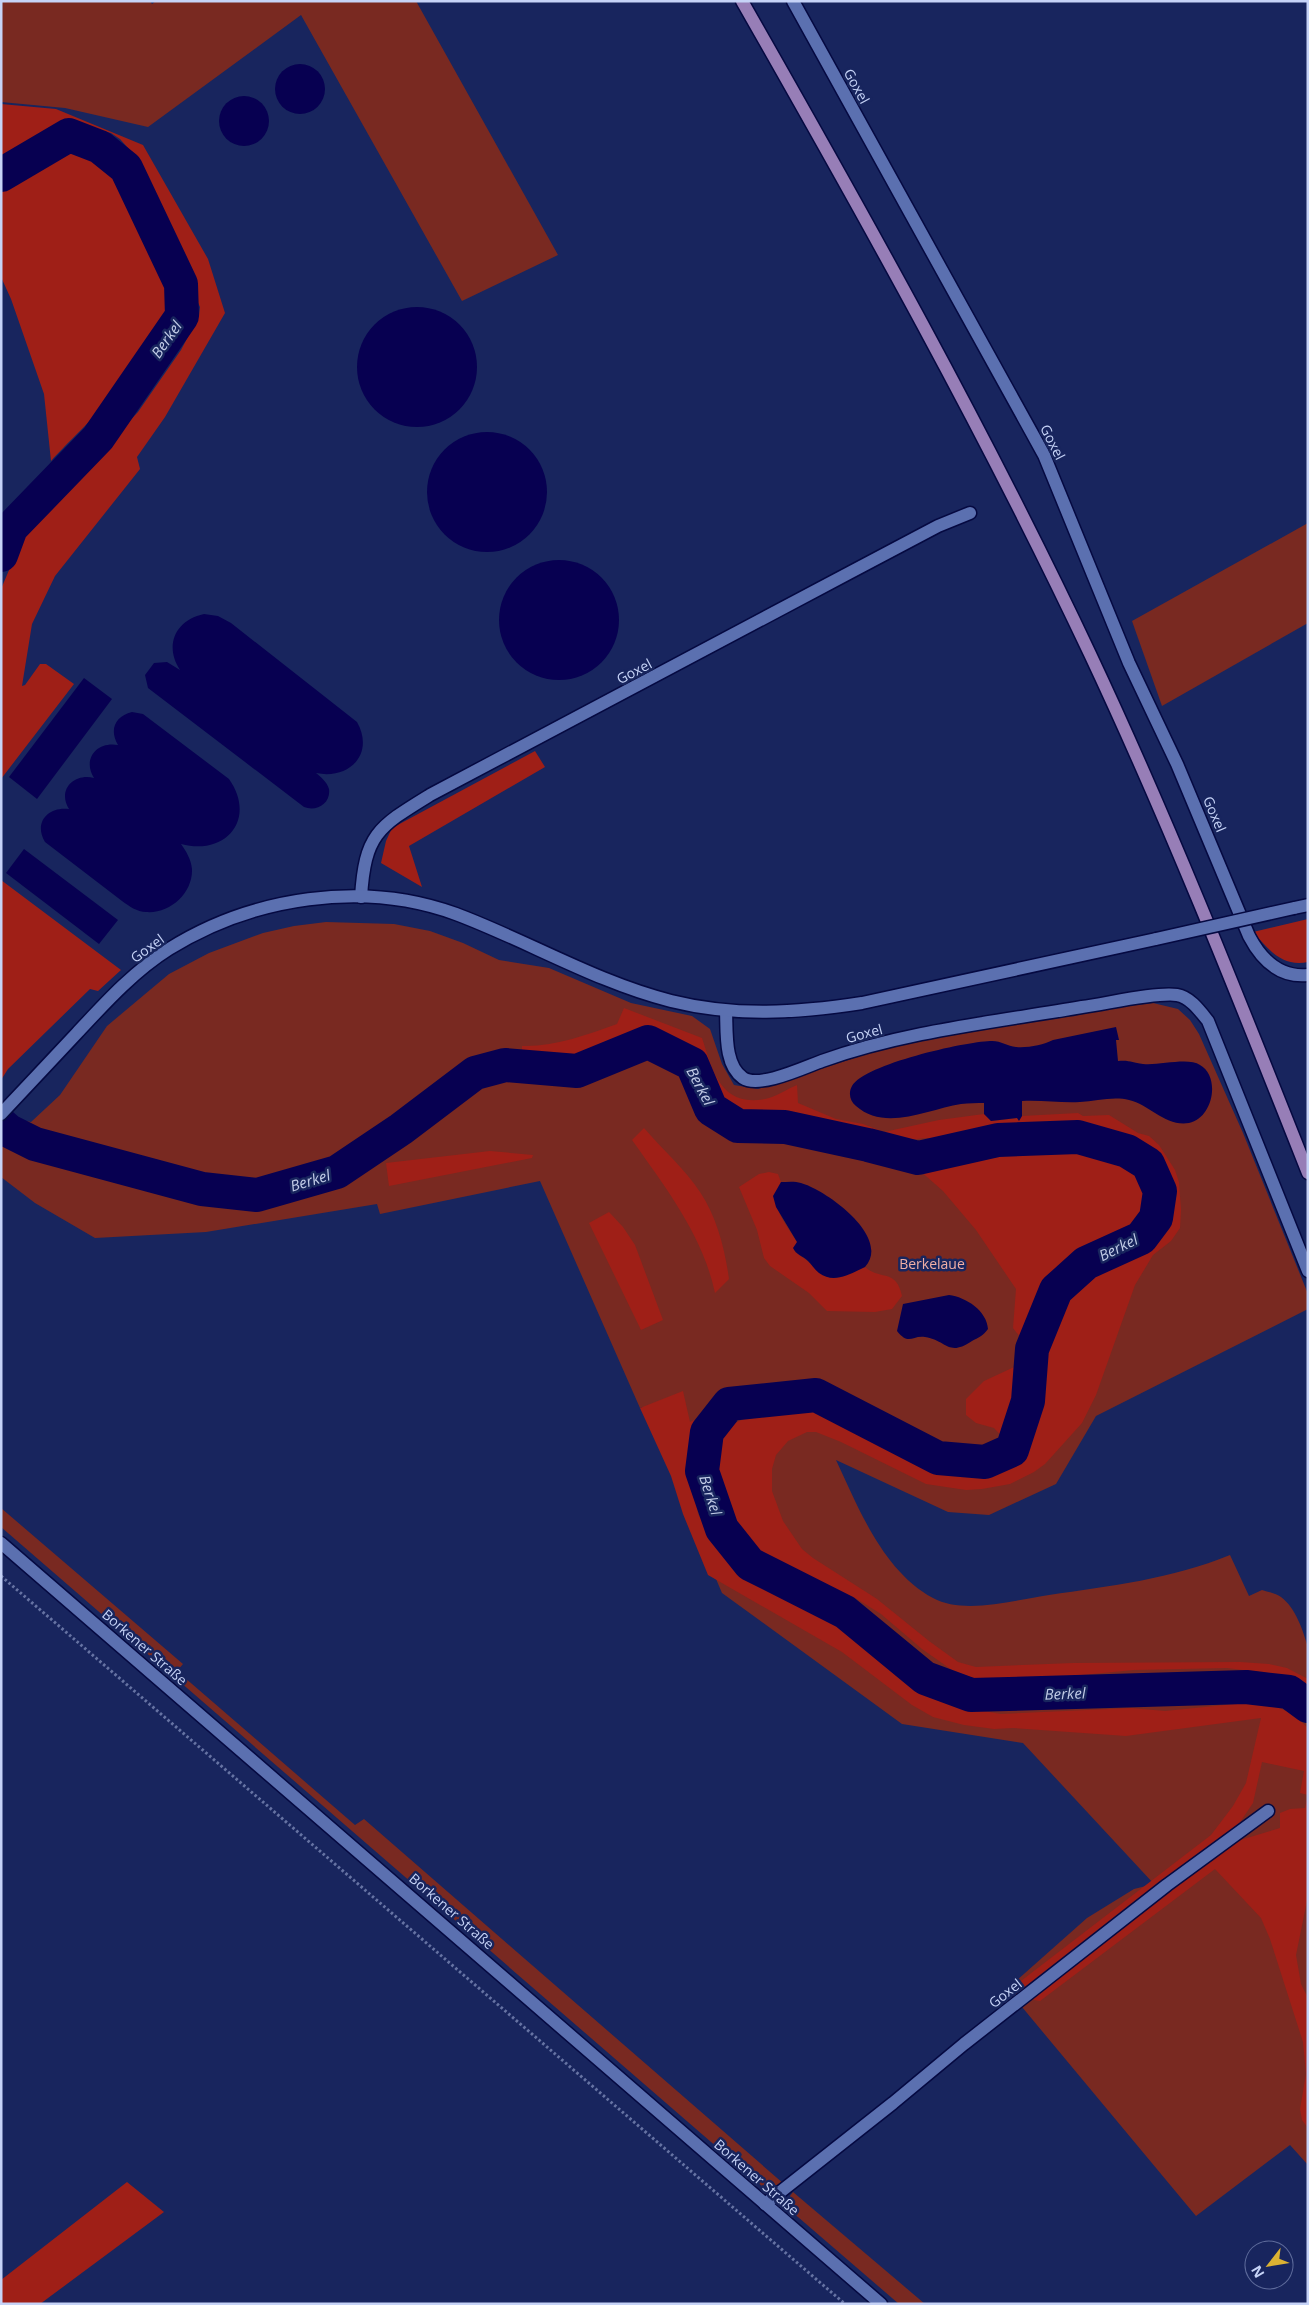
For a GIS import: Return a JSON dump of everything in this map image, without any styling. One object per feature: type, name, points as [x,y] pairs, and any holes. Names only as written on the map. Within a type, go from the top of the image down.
[{"type":"main road","points":[[742,1],[949,373],[1081,634],[1132,745],[1202,908],[1308,1173]]},
{"type":"street","name":"Goxel","points":[[793,1],[1044,455],[1129,664],[1178,764],[1258,953],[1266,961],[1286,973],[1299,976],[1308,975]]},
{"type":"street","name":"Goxel","points":[[361,897],[365,858],[374,836],[396,816],[430,795],[938,526],[970,513]]},
{"type":"street","name":"Goxel","points":[[1,1114],[131,978],[168,950],[187,939],[223,922],[266,907],[317,899],[361,897],[406,902],[447,911],[616,983],[669,1000],[726,1011],[770,1013],[814,1011],[862,1004],[1308,905]]},
{"type":"street","name":"Goxel","points":[[726,1011],[729,1054],[733,1068],[744,1080],[763,1082],[866,1046],[931,1032],[1122,1001],[1178,995],[1196,1006],[1208,1021],[1308,1271]]},
{"type":"street","name":"Borkener Straße","points":[[1,1543],[377,1866],[881,2304]]},
{"type":"street","name":"Goxel","points":[[765,2204],[964,2044],[1167,1885],[1268,1811]]},
{"type":"path","points":[[1,1576],[845,2304]]},
{"type":"green space","points":[[1,1],[150,1],[152,4],[156,1],[416,1],[558,255],[462,301],[301,15],[148,127],[65,108],[1,102]]},
{"type":"green space","points":[[1308,523],[1308,623],[1162,706],[1132,621]]},
{"type":"green space","name":"Berkelaue","points":[[326,922],[394,924],[430,931],[463,943],[499,960],[549,968],[631,1003],[692,1016],[710,1029],[722,1064],[734,1085],[758,1089],[879,1050],[1047,1015],[1153,1003],[1178,1009],[1190,1020],[1199,1034],[1243,1133],[1308,1294],[1308,1309],[1096,1416],[1056,1484],[989,1515],[948,1512],[836,1460],[874,1537],[886,1555],[915,1586],[933,1598],[945,1603],[974,1606],[990,1605],[1118,1585],[1186,1570],[1230,1555],[1249,1596],[1262,1590],[1279,1596],[1291,1607],[1308,1647],[1308,2165],[1290,2145],[1196,2216],[1007,1989],[1087,1918],[1134,1889],[1154,1884],[1023,1743],[902,1724],[722,1593],[643,1407],[640,1408],[540,1181],[380,1214],[377,1204],[206,1232],[95,1238],[35,1203],[1,1177],[1,1132],[13,1119],[31,1122],[60,1095],[107,1026],[169,974],[209,953],[263,933],[294,926]]},
{"type":"green space","points":[[1,1508],[183,1664],[177,1671],[355,1825],[364,1819],[784,2184],[763,2187],[1,1527]]},
{"type":"green space","points":[[793,2192],[925,2304],[899,2304],[791,2211],[790,2196]]},
{"type":"shaded area","points":[[300,64],[310,66],[318,71],[323,79],[325,89],[323,99],[318,107],[310,112],[300,114],[290,112],[282,107],[277,99],[275,89],[277,79],[282,71],[290,66]]},
{"type":"shaded area","points":[[244,96],[254,98],[262,103],[267,111],[269,121],[267,131],[262,139],[254,144],[244,146],[234,144],[226,139],[221,131],[219,121],[221,111],[226,103],[234,98]]},
{"type":"shaded area","points":[[1,104],[56,109],[143,145],[208,259],[225,313],[165,417],[137,457],[140,469],[55,576],[32,624],[22,686],[25,685],[40,664],[46,664],[74,684],[1,779],[1,589],[28,529],[138,412],[181,350],[199,316],[200,307],[193,292],[188,263],[154,200],[151,184],[136,157],[120,139],[111,133],[83,126],[59,125],[21,153],[1,164]]},
{"type":"shaded area","points":[[81,148],[112,168],[169,293],[168,316],[161,334],[134,373],[51,461],[44,394],[11,299],[1,277],[1,188],[25,178],[47,159]]},
{"type":"shaded area","points":[[417,307],[440,311],[460,324],[473,344],[477,367],[473,390],[460,410],[440,423],[417,427],[394,423],[374,410],[361,390],[357,367],[361,344],[374,324],[394,311]]},
{"type":"shaded area","points":[[487,432],[510,436],[530,449],[543,469],[547,492],[543,515],[530,535],[510,548],[487,552],[464,548],[444,535],[431,515],[427,492],[431,469],[444,449],[464,436]]},
{"type":"shaded area","points":[[559,560],[582,564],[602,577],[615,597],[619,620],[615,643],[602,663],[582,676],[559,680],[536,676],[516,663],[503,643],[499,620],[503,597],[516,577],[536,564]]},
{"type":"shaded area","points":[[204,614],[218,616],[231,623],[357,722],[362,734],[363,744],[361,754],[356,762],[339,772],[328,774],[316,773],[322,778],[329,789],[328,798],[322,805],[314,808],[304,807],[148,688],[145,675],[154,663],[167,662],[180,670],[173,652],[175,635],[186,622]]},
{"type":"shaded area","points":[[84,678],[112,699],[37,799],[9,777]]},
{"type":"shaded area","points":[[132,712],[143,714],[229,779],[237,794],[240,808],[238,820],[232,831],[223,839],[211,845],[181,844],[188,855],[192,869],[189,886],[184,894],[171,906],[155,912],[139,911],[122,901],[45,842],[41,828],[42,822],[49,813],[55,810],[69,809],[65,795],[70,784],[80,778],[94,778],[91,771],[91,758],[98,749],[104,746],[110,744],[118,745],[114,734],[115,724],[121,717]]},
{"type":"shaded area","points":[[535,751],[545,767],[409,846],[422,887],[381,863],[386,841],[392,828]]},
{"type":"shaded area","points":[[24,849],[118,920],[99,944],[6,873]]},
{"type":"shaded area","points":[[1,880],[121,970],[98,991],[90,989],[8,1069],[1,1080]]},
{"type":"shaded area","points":[[1308,919],[1308,962],[1291,962],[1277,956],[1253,932]]},
{"type":"shaded area","points":[[624,1008],[702,1038],[710,1063],[721,1084],[728,1092],[738,1097],[750,1100],[765,1099],[797,1085],[798,1103],[836,1119],[863,1124],[884,1132],[939,1120],[984,1114],[991,1121],[1017,1118],[1019,1120],[1022,1116],[1078,1113],[1083,1116],[1109,1115],[1138,1133],[1149,1136],[1159,1145],[1175,1170],[1179,1182],[1180,1228],[1171,1241],[1153,1255],[1135,1285],[1096,1395],[1082,1423],[1045,1464],[1010,1484],[966,1490],[926,1484],[841,1442],[816,1432],[807,1432],[788,1441],[776,1455],[772,1469],[772,1491],[783,1521],[802,1549],[877,1599],[958,1662],[976,1667],[1073,1663],[1240,1662],[1269,1664],[1287,1668],[1308,1679],[1308,1690],[1297,1682],[1275,1674],[1227,1668],[1134,1670],[1019,1681],[973,1678],[952,1670],[922,1649],[881,1614],[857,1599],[790,1567],[772,1563],[757,1555],[736,1531],[722,1493],[718,1475],[720,1442],[735,1423],[746,1418],[812,1410],[843,1422],[906,1455],[938,1468],[976,1472],[999,1470],[1019,1458],[1032,1427],[1039,1400],[1040,1354],[1057,1308],[1088,1275],[1126,1258],[1151,1241],[1163,1222],[1168,1204],[1167,1180],[1162,1166],[1143,1144],[1130,1137],[1082,1122],[1008,1124],[945,1139],[925,1138],[900,1141],[877,1137],[858,1130],[831,1126],[797,1115],[742,1116],[719,1103],[694,1056],[683,1046],[658,1034],[643,1032],[627,1035],[572,1064],[542,1054],[522,1054],[522,1046],[546,1045],[582,1036],[617,1024]]},
{"type":"shaded area","points":[[1116,1027],[1119,1040],[1116,1040],[1118,1061],[1139,1064],[1188,1062],[1200,1065],[1207,1071],[1211,1078],[1212,1087],[1209,1106],[1204,1114],[1197,1120],[1189,1123],[1173,1122],[1137,1103],[1117,1098],[1073,1102],[1022,1101],[1022,1116],[1019,1121],[1017,1118],[991,1121],[984,1114],[984,1103],[961,1104],[907,1117],[894,1118],[868,1114],[856,1106],[850,1097],[852,1086],[875,1070],[895,1062],[938,1050],[990,1041],[997,1041],[1016,1047],[1030,1047],[1053,1040]]},
{"type":"shaded area","points":[[644,1128],[700,1192],[716,1223],[723,1245],[729,1279],[715,1293],[702,1252],[682,1213],[632,1140]]},
{"type":"shaded area","points":[[1041,1145],[1075,1149],[1092,1156],[1127,1161],[1142,1166],[1150,1181],[1152,1217],[1141,1231],[1085,1254],[1047,1279],[1030,1321],[1020,1337],[1013,1328],[1016,1289],[976,1230],[943,1191],[918,1169],[918,1164]]},
{"type":"shaded area","points":[[490,1151],[533,1155],[532,1158],[389,1186],[386,1163]]},
{"type":"shaded area","points":[[769,1172],[778,1174],[781,1182],[777,1190],[777,1206],[783,1221],[797,1242],[795,1252],[820,1272],[832,1278],[840,1277],[865,1267],[877,1274],[892,1278],[899,1287],[902,1296],[892,1309],[875,1312],[827,1311],[809,1293],[770,1266],[764,1258],[757,1230],[739,1187],[759,1174]]},
{"type":"shaded area","points":[[781,1182],[799,1182],[812,1187],[852,1216],[863,1229],[870,1242],[871,1255],[865,1267],[842,1277],[830,1278],[819,1273],[796,1252],[793,1248],[797,1242],[776,1207],[773,1196]]},
{"type":"shaded area","points":[[609,1212],[623,1227],[635,1245],[663,1320],[641,1330],[589,1223]]},
{"type":"shaded area","points":[[949,1295],[969,1302],[980,1311],[987,1322],[988,1329],[985,1333],[964,1346],[953,1348],[925,1337],[908,1339],[897,1331],[903,1304]]},
{"type":"shaded area","points":[[1023,1363],[1021,1391],[1006,1441],[994,1428],[976,1423],[966,1415],[966,1399],[984,1381]]},
{"type":"shaded area","points":[[683,1391],[690,1422],[694,1420],[691,1442],[692,1483],[698,1514],[704,1526],[736,1571],[835,1621],[926,1694],[972,1709],[1001,1714],[1131,1708],[1165,1711],[1254,1702],[1279,1708],[1293,1714],[1308,1728],[1308,1795],[1300,1793],[1304,1771],[1262,1762],[1253,1803],[1234,1831],[1025,1991],[1017,1984],[1211,1835],[1233,1806],[1246,1783],[1261,1718],[1126,1736],[1013,1728],[994,1729],[964,1725],[933,1717],[912,1705],[842,1652],[708,1575],[683,1514],[671,1476],[640,1408]]},
{"type":"shaded area","points":[[1308,1795],[1308,1896],[1296,1955],[1301,1984],[1308,1998],[1308,2128],[1302,2120],[1300,2109],[1306,2074],[1303,2042],[1270,1939],[1261,1918],[1215,1869],[1040,2001],[1034,2000],[1031,1997],[1192,1872],[1237,1841],[1280,1828],[1280,1813],[1290,1809],[1305,1808]]},
{"type":"shaded area","points":[[127,2182],[164,2212],[40,2304],[1,2304],[1,2280]]},
{"type":"waterway","name":"Berkel","points":[[1,175],[69,135],[100,147],[126,168],[181,284],[182,316],[98,438],[11,528],[1,555]]},
{"type":"waterway","name":"Berkel","points":[[1,1124],[9,1131],[35,1144],[202,1189],[257,1195],[337,1172],[401,1129],[475,1073],[505,1065],[577,1071],[648,1042],[692,1064],[711,1109],[738,1126],[785,1127],[918,1158],[998,1140],[1078,1137],[1127,1151],[1148,1164],[1160,1191],[1156,1218],[1141,1238],[1086,1263],[1056,1290],[1032,1349],[1028,1401],[1012,1450],[985,1462],[938,1458],[816,1395],[729,1404],[707,1432],[702,1471],[722,1529],[750,1564],[845,1612],[925,1678],[971,1695],[1246,1687],[1289,1692],[1308,1706]]}]
